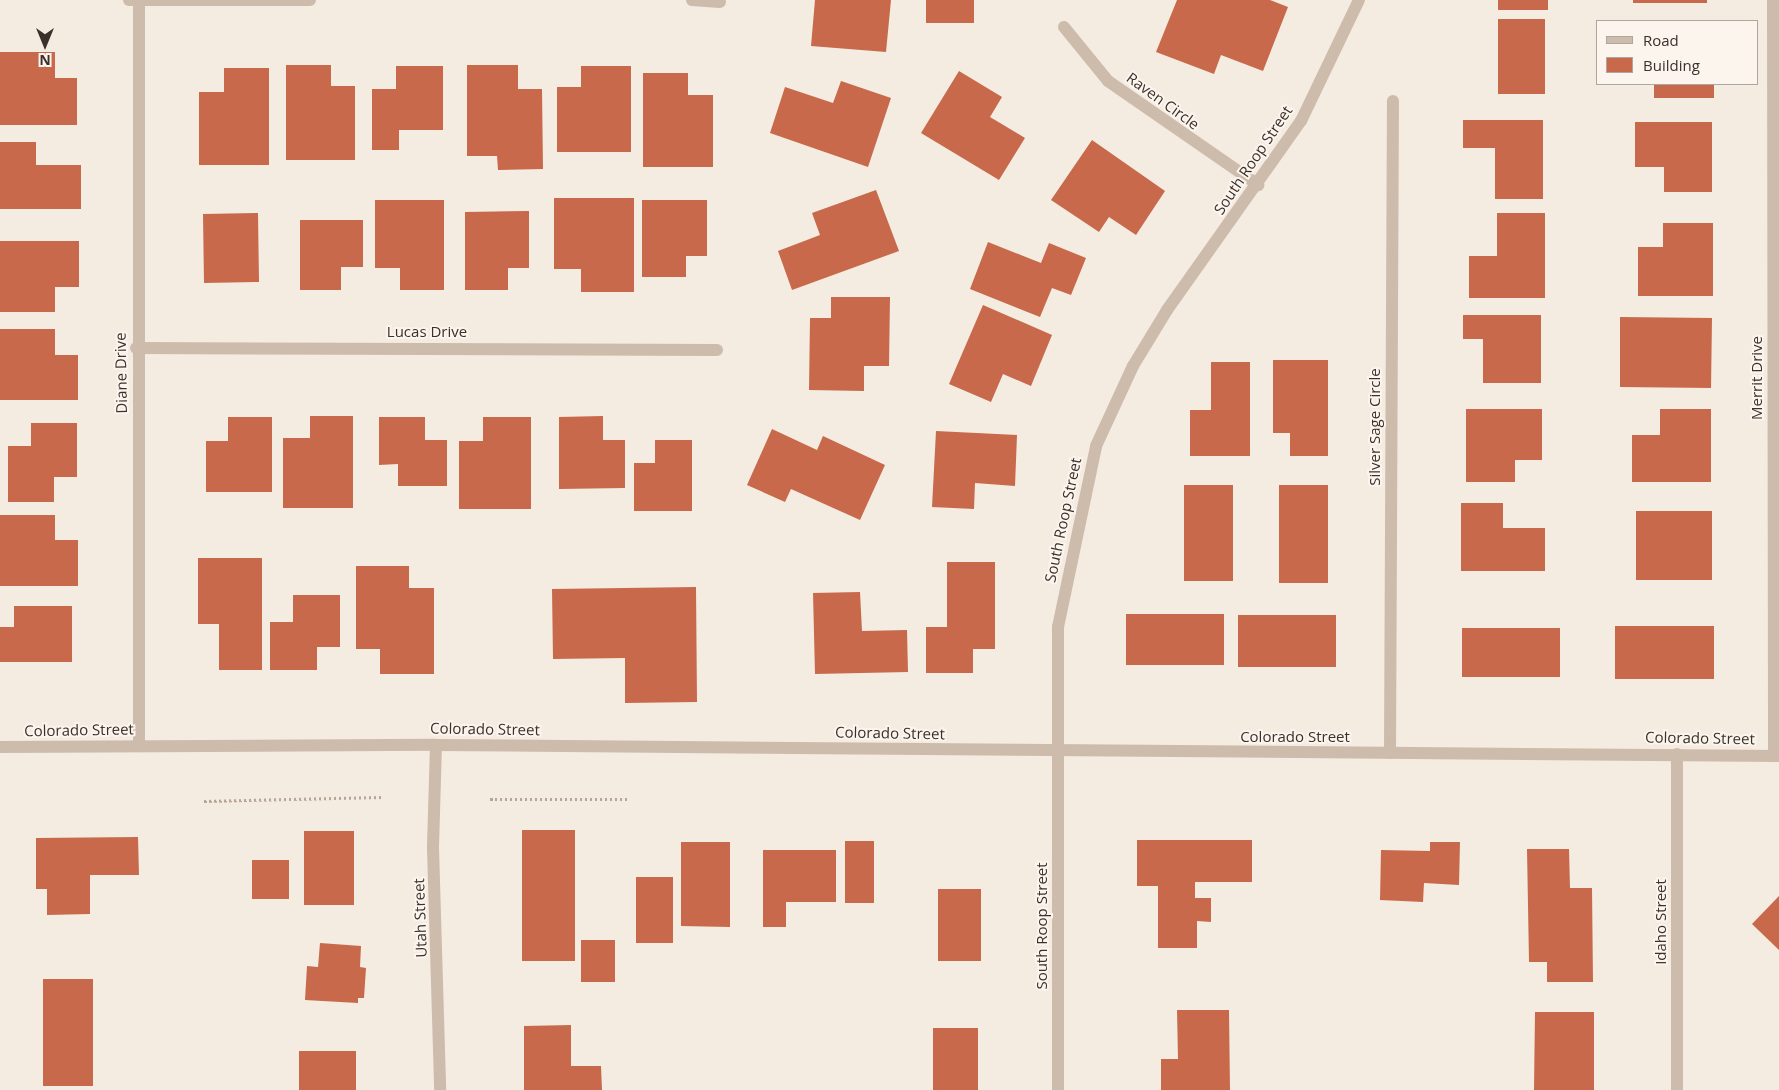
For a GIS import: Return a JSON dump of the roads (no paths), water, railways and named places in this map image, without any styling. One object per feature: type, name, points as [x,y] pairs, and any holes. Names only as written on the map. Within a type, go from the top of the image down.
[{"type":"street","points":[[129,0],[310,0]]},
{"type":"street","name":"Diane Drive","points":[[139,0],[136,348],[139,745]]},
{"type":"street","points":[[692,0],[720,2]]},
{"type":"street","name":"South Roop Street","points":[[1058,1090],[1058,627],[1096,446],[1133,366],[1162,318],[1302,121],[1359,0]]},
{"type":"street","name":"Merrit Drive","points":[[1773,0],[1777,756]]},
{"type":"street","name":"Raven Circle","points":[[1064,27],[1108,81],[1258,185]]},
{"type":"street","name":"Silver Sage Circle","points":[[1390,754],[1393,101]]},
{"type":"street","name":"Lucas Drive","points":[[136,348],[718,350]]},
{"type":"street","name":"Colorado Street","points":[[0,747],[436,745],[1777,756]]},
{"type":"street","name":"Utah Street","points":[[436,745],[433,848],[440,1090]]},
{"type":"street","name":"Idaho Street","points":[[1677,754],[1677,1090]]}]
